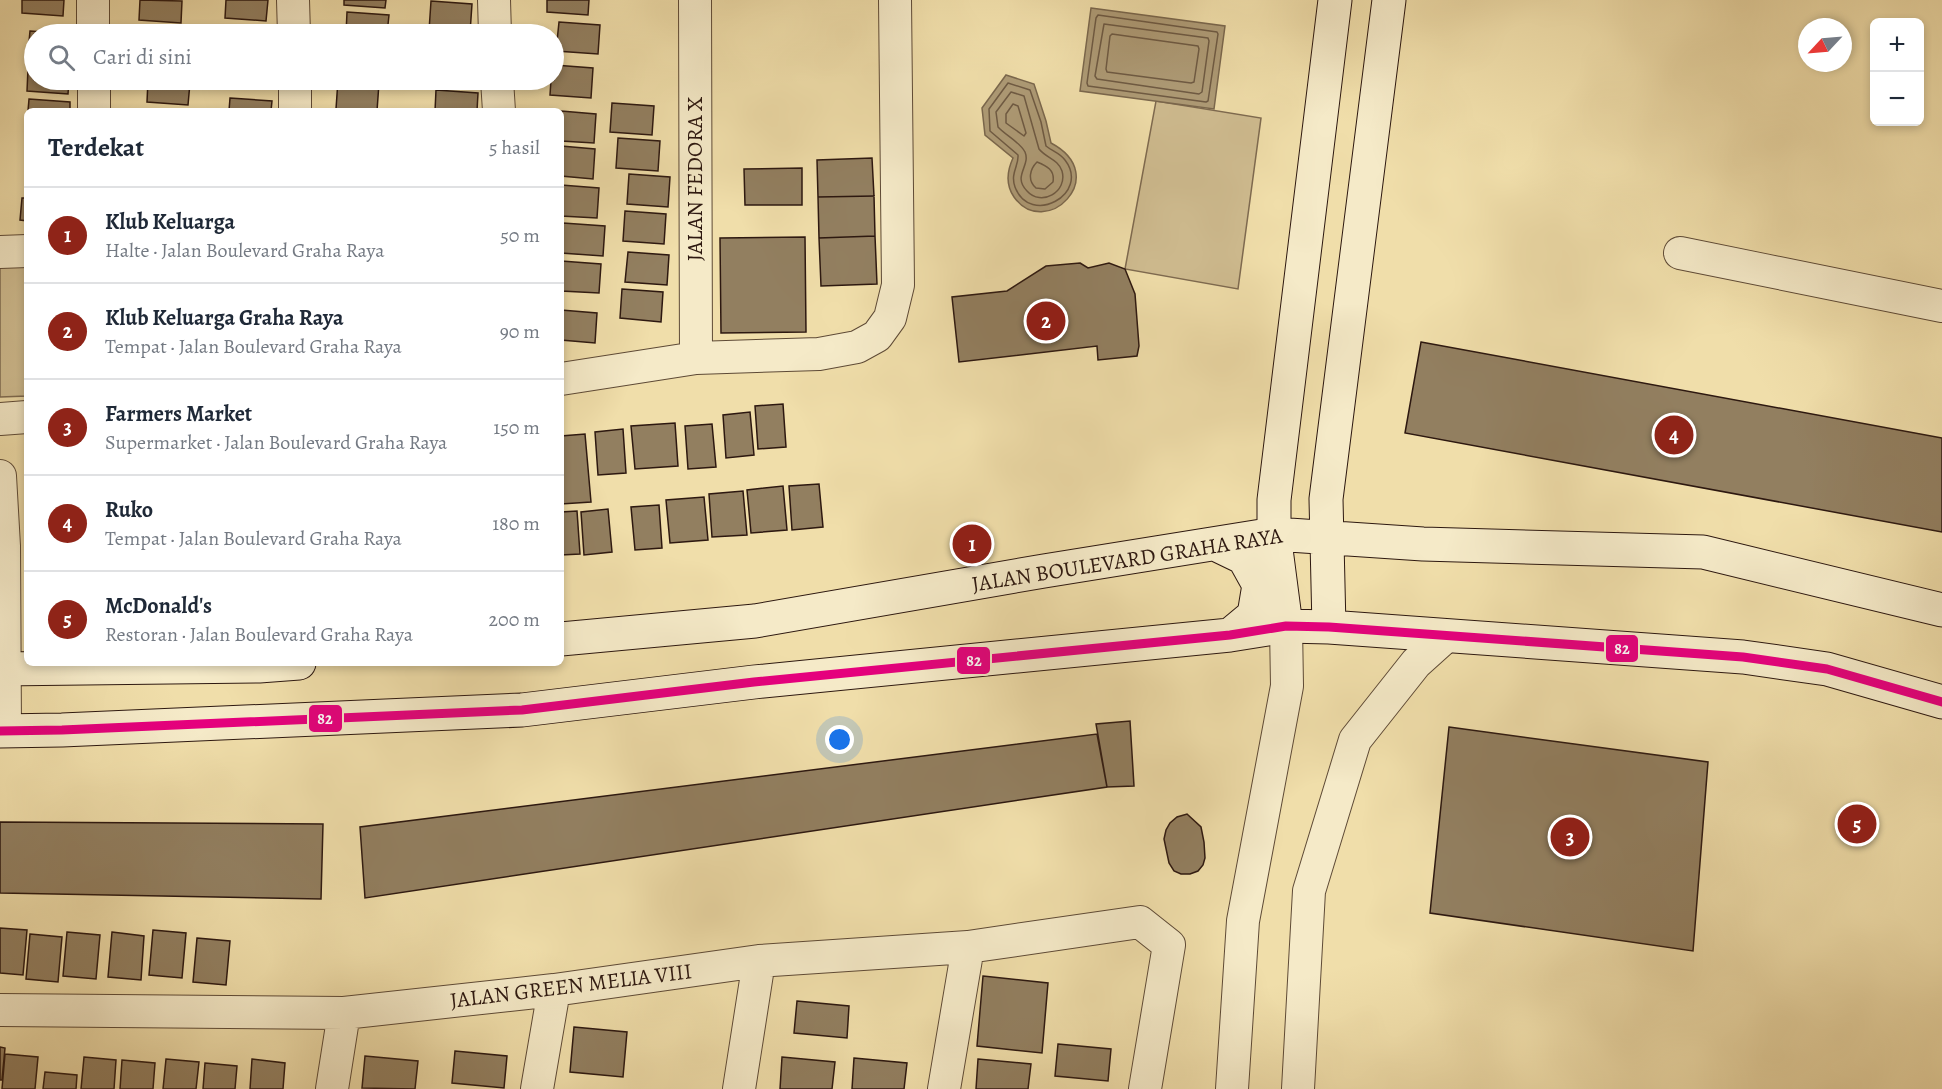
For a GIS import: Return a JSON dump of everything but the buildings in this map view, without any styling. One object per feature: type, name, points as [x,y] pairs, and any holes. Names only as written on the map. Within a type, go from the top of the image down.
[{"type":"main road","points":[[1286,626],[1274,534],[1274,500],[1335,0]]},
{"type":"main road","points":[[1329,627],[1326,499],[1389,0]]},
{"type":"main road","name":"JALAN BOULEVARD GRAHA RAYA","points":[[564,639],[756,621],[1274,534],[1423,544],[1703,552],[1942,610]]},
{"type":"main road","points":[[1215,544],[1244,558],[1259,585],[1254,615],[1230,635]]},
{"type":"main road","points":[[2,731],[522,710],[754,682],[1230,635],[1286,626],[1329,627],[1743,657],[1827,669],[1942,702]]},
{"type":"main road","points":[[2,669],[260,666]]},
{"type":"street","points":[[93,0],[93,24]]},
{"type":"street","points":[[293,0],[294,24]]},
{"type":"street","points":[[494,0],[495,24]]},
{"type":"street","name":"JALAN FEDORA X","points":[[695,0],[696,358]]},
{"type":"street","points":[[564,379],[696,358],[819,354],[857,346],[877,336],[890,318],[898,285],[895,0]]},
{"type":"street","points":[[94,90],[94,108]]},
{"type":"street","points":[[295,90],[295,108]]},
{"type":"street","points":[[498,90],[499,108]]},
{"type":"street","points":[[0,252],[24,251]]},
{"type":"street","points":[[1680,253],[1942,306]]},
{"type":"street","points":[[0,419],[24,417]]},
{"type":"street","points":[[0,476],[4,546],[2,731]]},
{"type":"street","points":[[1232,1089],[1243,921],[1287,686],[1286,626]]},
{"type":"street","points":[[1298,1089],[1309,891],[1355,740],[1416,663],[1446,636]]},
{"type":"street","name":"JALAN GREEN MELIA VIII","points":[[0,1010],[344,1013],[554,990],[759,961],[968,946],[1140,922],[1169,945],[1145,1089]]},
{"type":"street","points":[[944,1089],[968,946]]},
{"type":"street","points":[[739,1089],[759,961]]},
{"type":"street","points":[[537,1089],[554,990]]},
{"type":"street","points":[[332,1089],[344,1013]]},
{"type":"shaded area","points":[[1156,101],[1261,118],[1238,289],[1125,269]]},
{"type":"shaded area","points":[[24,263],[24,396],[0,397],[0,266]]},
{"type":"water","points":[[1091,8],[1225,26],[1214,109],[1080,91]]},
{"type":"water","points":[[1006,75],[1034,84],[1051,143],[1068,157],[1076,172],[1075,186],[1067,199],[1056,208],[1042,212],[1027,209],[1014,197],[1008,178],[1013,158],[985,135],[982,108]]},
{"type":"transit line","name":"82","points":[[0,731],[522,710],[754,682],[1230,635],[1286,626],[1329,627],[1743,657],[1827,669],[1942,702]]},
{"type":"place","name":"Klub Keluarga Graha Raya","points":[[1046,321]]},
{"type":"place","name":"Ruko","points":[[1674,435]]},
{"type":"place","name":"Klub Keluarga","points":[[972,544]]},
{"type":"place","name":"McDonald's","points":[[1857,824]]},
{"type":"place","name":"Farmers Market","points":[[1570,837]]}]
